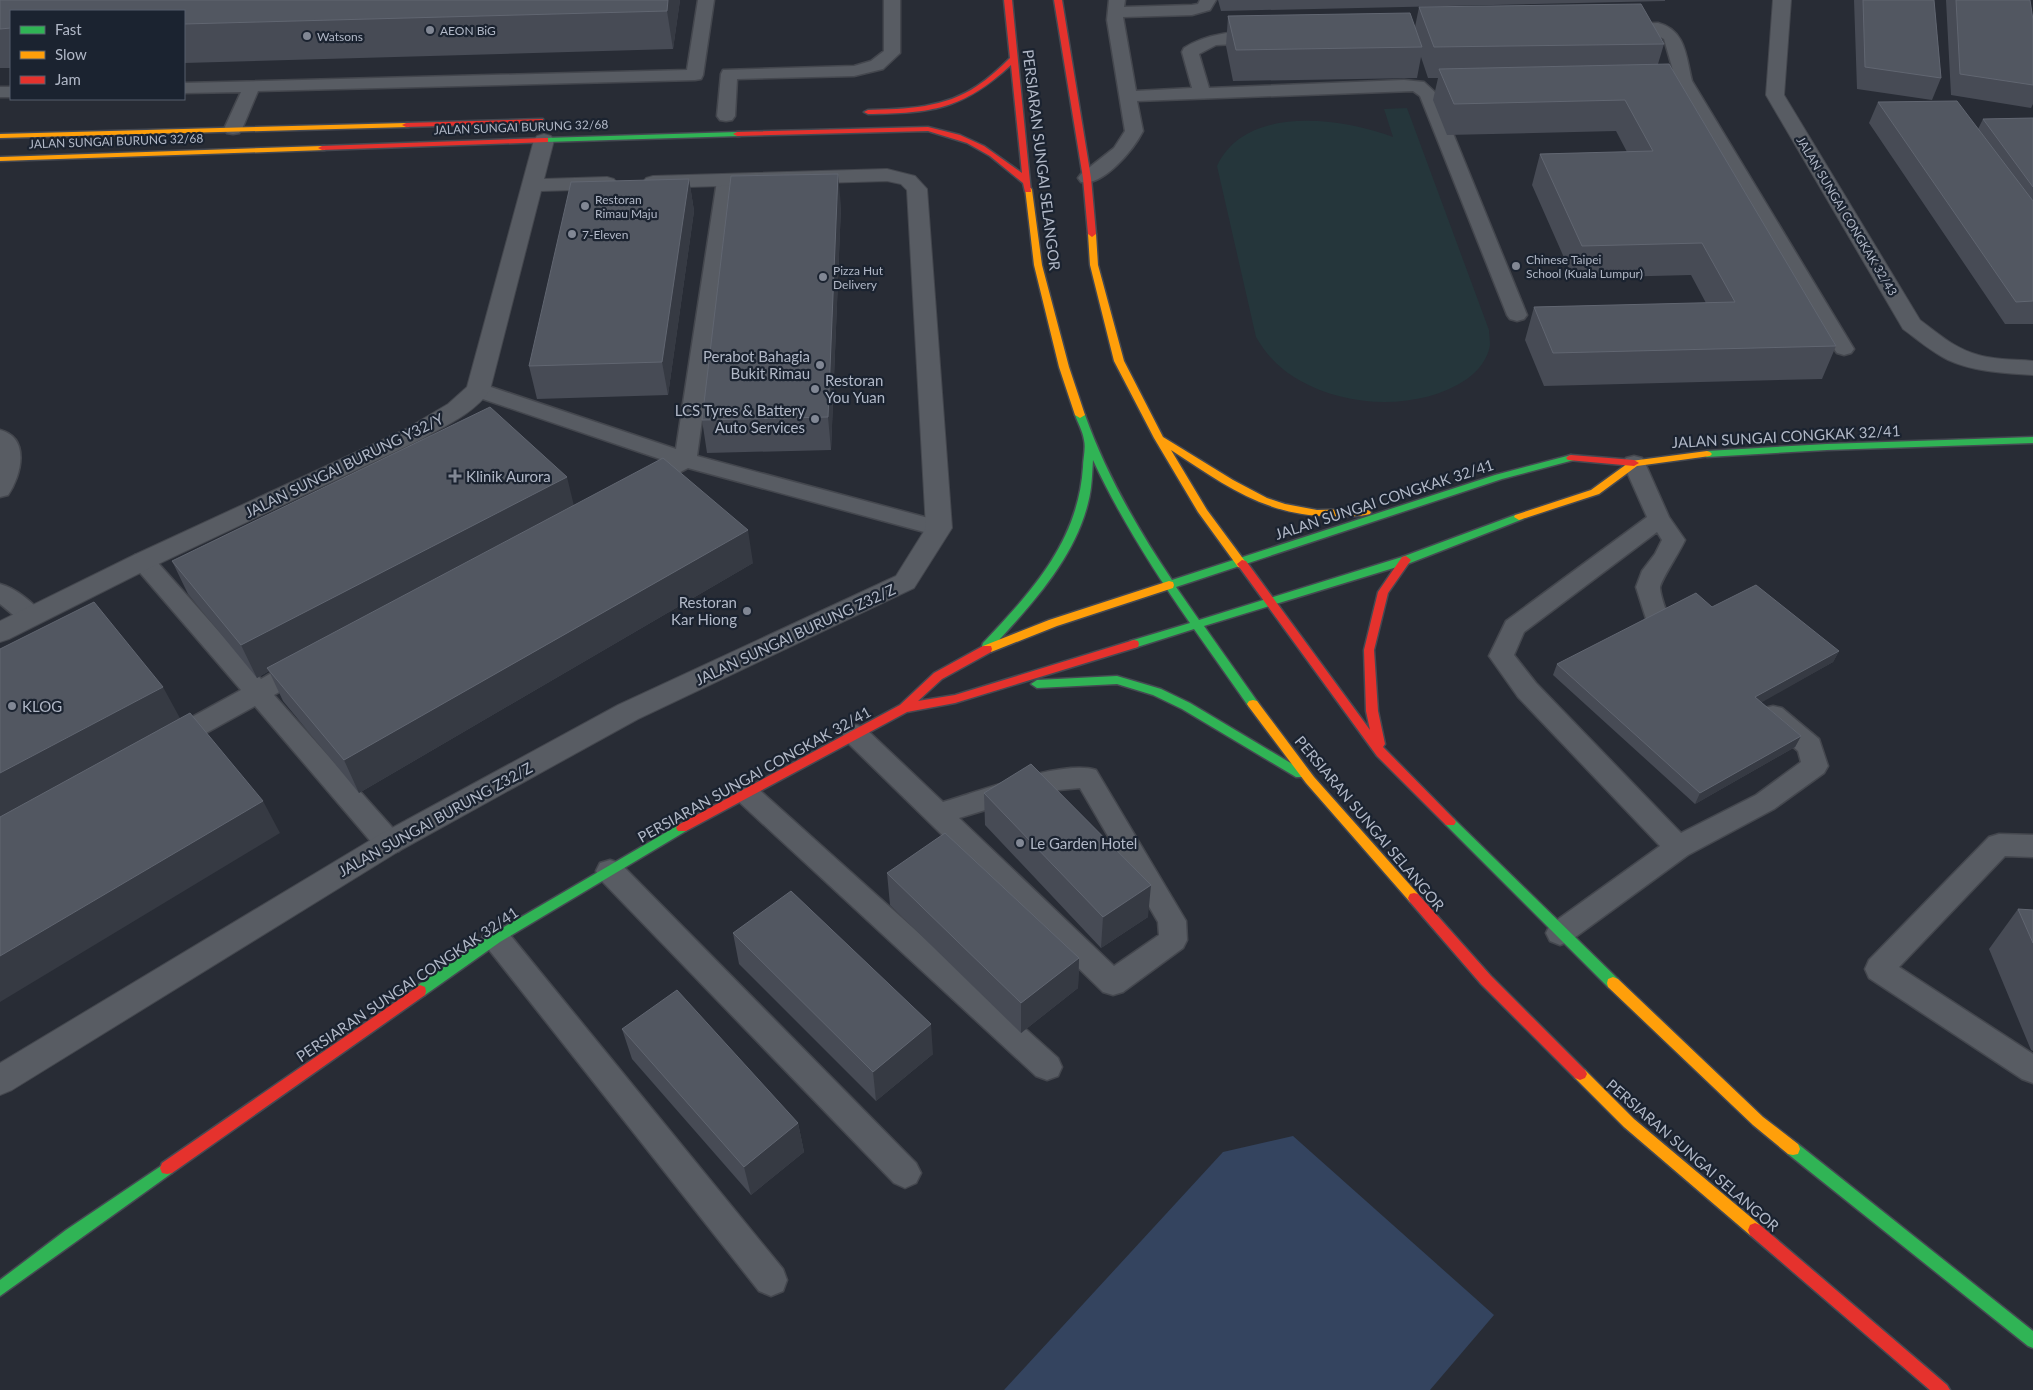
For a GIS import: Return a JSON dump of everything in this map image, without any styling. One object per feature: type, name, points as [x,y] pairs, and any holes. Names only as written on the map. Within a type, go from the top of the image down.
[{"type":"street","name":"PERSIARAN SUNGAI SELANGOR","points":[[1008,0],[1027,182],[1038,264],[1064,367],[1089,443],[1134,530],[1220,660],[1310,780],[1486,980],[1629,1123],[1942,1390]]},
{"type":"street","points":[[1058,0],[1087,178],[1094,265],[1119,361],[1159,438],[1203,512],[1239,562],[1381,753],[1560,933],[1758,1121],[2033,1340]]},
{"type":"street","name":"JALAN SUNGAI CONGKAK 32/43","points":[[1782,0],[1775,95],[1911,324],[1936,343],[1962,358],[1983,364],[2033,368]]},
{"type":"street","points":[[860,112],[931,108],[975,92],[1014,59]]},
{"type":"street","points":[[233,128],[246,138],[304,148]]},
{"type":"street","name":"JALAN SUNGAI BURUNG 32/68","points":[[0,136],[233,128],[546,130],[928,129],[951,132],[988,148],[1027,182]]},
{"type":"street","points":[[478,390],[534,185],[546,130]]},
{"type":"street","name":"JALAN SUNGAI BURUNG 32/68","points":[[0,159],[304,148],[546,130]]},
{"type":"street","points":[[534,185],[887,175],[908,180],[916,189],[939,528]]},
{"type":"street","name":"JALAN SUNGAI BURUNG Y32/Y","points":[[0,632],[143,561],[414,434],[456,409],[478,390]]},
{"type":"street","points":[[1159,438],[1245,492],[1267,503],[1303,512],[1392,512]]},
{"type":"street","name":"JALAN SUNGAI CONGKAK 32/41","points":[[1170,584],[1567,458],[1634,463],[1720,452],[2033,440]]},
{"type":"street","points":[[983,651],[1045,582],[1068,542],[1083,504],[1089,443]]},
{"type":"street","name":"JALAN SUNGAI CONGKAK 32/41","points":[[1198,626],[1406,560],[1514,518],[1595,492],[1634,463]]},
{"type":"street","name":"JALAN SUNGAI BURUNG Z32/Z","points":[[0,1080],[389,843],[628,712],[905,582],[939,528]]},
{"type":"street","points":[[1381,753],[1372,711],[1369,650],[1383,592],[1406,560]]},
{"type":"street","name":"PERSIARAN SUNGAI CONGKAK 32/41","points":[[0,1289],[71,1235],[496,938],[746,793],[904,708],[938,676],[983,651],[1053,623],[1170,584]]},
{"type":"street","name":"PERSIARAN SUNGAI CONGKAK 32/41","points":[[904,708],[955,699],[1086,658],[1198,626]]},
{"type":"street","points":[[1003,685],[1117,680],[1149,690],[1186,706],[1310,780]]},
{"type":"lane","points":[[185,88],[695,75],[706,0]]},
{"type":"lane","points":[[726,116],[729,74],[854,71],[878,65],[892,52],[892,0]]},
{"type":"lane","points":[[1087,178],[1115,158],[1130,140],[1134,131],[1116,6],[1192,10],[1204,7],[1208,0]]},
{"type":"lane","points":[[1609,29],[1658,28],[1672,37],[1684,81],[1844,349]]},
{"type":"lane","points":[[1202,93],[1190,52],[1200,44],[1217,39],[1276,38]]},
{"type":"lane","points":[[233,128],[252,86]]},
{"type":"lane","points":[[1130,96],[1418,86],[1428,94],[1517,315]]},
{"type":"lane","points":[[685,460],[726,180]]},
{"type":"lane","points":[[478,390],[685,460],[939,528]]},
{"type":"lane","points":[[0,437],[5,440],[11,459],[4,485],[0,490]]},
{"type":"lane","points":[[624,493],[685,460]]},
{"type":"lane","points":[[1634,463],[1659,518],[1674,540],[1665,558],[1654,571],[1648,587],[1658,622]]},
{"type":"lane","points":[[1659,518],[1515,627],[1501,656],[1527,690],[1678,846]]},
{"type":"lane","points":[[143,561],[389,843]]},
{"type":"lane","points":[[0,592],[31,616]]},
{"type":"lane","points":[[155,750],[319,659]]},
{"type":"lane","points":[[1560,933],[1678,846],[1764,802],[1815,766],[1810,746],[1759,703]]},
{"type":"lane","points":[[856,735],[1113,983],[1172,940],[1172,921],[1087,777],[1048,781],[938,814]]},
{"type":"lane","points":[[746,793],[1047,1067]]},
{"type":"lane","points":[[2033,846],[1999,845],[1879,968],[2033,1070]]},
{"type":"lane","points":[[610,871],[905,1173]]},
{"type":"lane","points":[[496,938],[771,1280]]},
{"type":"shaded area","points":[[1407,108],[1489,330],[1489,350],[1482,364],[1467,379],[1428,397],[1406,401],[1383,402],[1339,396],[1318,389],[1286,371],[1274,362],[1256,337],[1217,166],[1231,146],[1249,133],[1272,125],[1296,121],[1322,121],[1348,125],[1393,137],[1384,109]]},
{"type":"water","points":[[1293,1136],[1494,1315],[1430,1390],[1004,1390],[1223,1152]]},
{"type":"building","points":[[0,0],[668,0],[667,11],[185,24],[185,10],[10,10],[10,28],[0,29]]},
{"type":"building","points":[[1863,0],[1934,0],[1941,78],[1865,67]]},
{"type":"building","points":[[1956,0],[2030,0],[2033,20],[2033,85],[1960,74]]},
{"type":"building","points":[[1641,4],[1664,44],[1434,47],[1419,7]]},
{"type":"building","points":[[1410,13],[1422,47],[1236,50],[1228,16]]},
{"type":"building","points":[[1669,64],[1836,346],[1553,353],[1534,307],[1735,302],[1702,243],[1582,246],[1540,154],[1653,151],[1625,100],[1454,104],[1439,69]]},
{"type":"building","points":[[1957,101],[2033,201],[2033,301],[2016,302],[1878,102]]},
{"type":"building","points":[[2033,118],[2033,187],[1983,119]]},
{"type":"building","points":[[838,174],[828,417],[702,420],[731,176]]},
{"type":"building","points":[[689,179],[662,362],[529,366],[571,182]]},
{"type":"building","points":[[490,407],[567,477],[241,645],[172,561]]},
{"type":"building","points":[[663,458],[748,530],[344,760],[267,668]]},
{"type":"building","points":[[1756,585],[1839,651],[1755,697],[1801,736],[1700,793],[1557,664],[1696,593],[1712,607]]},
{"type":"building","points":[[94,602],[163,687],[0,773],[0,649]]},
{"type":"building","points":[[190,713],[263,801],[0,956],[0,817]]},
{"type":"building","points":[[1031,764],[1151,885],[1103,917],[984,793]]},
{"type":"building","points":[[945,833],[1079,958],[1021,1003],[887,873]]},
{"type":"building","points":[[791,891],[931,1024],[873,1072],[733,933]]},
{"type":"building","points":[[2018,909],[2033,910],[2033,943]]},
{"type":"building","points":[[677,990],[798,1123],[744,1167],[622,1029]]},
{"type":"traffic: fast","points":[[545,140],[737,134]]},
{"type":"traffic: fast","points":[[1080,415],[1108,483],[1132,526],[1172,589],[1253,704]]},
{"type":"traffic: fast","points":[[1707,454],[1827,447],[2033,440]]},
{"type":"traffic: fast","points":[[987,646],[1044,581],[1067,544],[1076,525],[1085,496],[1089,443]]},
{"type":"traffic: fast","points":[[1169,585],[1499,477],[1571,458]]},
{"type":"traffic: fast","points":[[1134,644],[1406,560],[1519,517]]},
{"type":"traffic: fast","points":[[1037,684],[1117,680],[1157,692],[1186,706],[1300,774]]},
{"type":"traffic: fast","points":[[1450,822],[1613,983]]},
{"type":"traffic: fast","points":[[420,991],[496,938],[682,828]]},
{"type":"traffic: fast","points":[[1793,1149],[2033,1341]]},
{"type":"traffic: fast","points":[[0,1289],[71,1235],[167,1168]]},
{"type":"traffic: slow","points":[[0,136],[406,125]]},
{"type":"traffic: slow","points":[[0,159],[322,148]]},
{"type":"traffic: slow","points":[[1028,190],[1038,265],[1064,367],[1080,415]]},
{"type":"traffic: slow","points":[[1092,234],[1094,265],[1119,361],[1159,438],[1203,512],[1242,564]]},
{"type":"traffic: slow","points":[[1163,440],[1229,483],[1282,507],[1309,513],[1366,512]]},
{"type":"traffic: slow","points":[[1519,517],[1595,492],[1634,463],[1707,454]]},
{"type":"traffic: slow","points":[[987,649],[1053,623],[1169,585]]},
{"type":"traffic: slow","points":[[1253,704],[1310,780],[1414,898]]},
{"type":"traffic: slow","points":[[1613,983],[1758,1121],[1793,1149]]},
{"type":"traffic: slow","points":[[1580,1074],[1629,1123],[1755,1230]]},
{"type":"traffic: jam","points":[[1008,0],[1028,190]]},
{"type":"traffic: jam","points":[[1058,0],[1087,178],[1092,234]]},
{"type":"traffic: jam","points":[[868,112],[923,109],[950,103],[980,88],[1014,59]]},
{"type":"traffic: jam","points":[[406,125],[540,121]]},
{"type":"traffic: jam","points":[[737,134],[928,129],[957,136],[982,147],[1004,162],[1027,182]]},
{"type":"traffic: jam","points":[[322,148],[545,140]]},
{"type":"traffic: jam","points":[[1571,458],[1634,463]]},
{"type":"traffic: jam","points":[[1379,744],[1372,711],[1369,650],[1383,592],[1406,560]]},
{"type":"traffic: jam","points":[[1242,564],[1381,753],[1450,822]]},
{"type":"traffic: jam","points":[[904,708],[955,699],[1134,644]]},
{"type":"traffic: jam","points":[[682,828],[904,708],[938,676],[987,649]]},
{"type":"traffic: jam","points":[[1414,898],[1486,980],[1580,1074]]},
{"type":"traffic: jam","points":[[167,1168],[420,991]]},
{"type":"traffic: jam","points":[[1755,1230],[1942,1390]]},
{"type":"place","name":"AEON BiG","points":[[430,30]]},
{"type":"place","name":"Watsons","points":[[307,36]]},
{"type":"place","name":"Restoran Rimau Maju","points":[[585,206]]},
{"type":"place","name":"7-Eleven","points":[[572,234]]},
{"type":"place","name":"Chinese Taipei School (Kuala Lumpur)","points":[[1516,266]]},
{"type":"place","name":"Pizza Hut Delivery","points":[[823,277]]},
{"type":"place","name":"Perabot Bahagia Bukit Rimau","points":[[820,365]]},
{"type":"place","name":"Restoran You Yuan","points":[[815,389]]},
{"type":"place","name":"LCS Tyres & Battery Auto Services","points":[[815,419]]},
{"type":"place","name":"Klinik Aurora","points":[[455,476]]},
{"type":"place","name":"Restoran Kar Hiong","points":[[747,611]]},
{"type":"place","name":"KLOG","points":[[12,706]]},
{"type":"place","name":"Le Garden Hotel","points":[[1020,843]]}]
